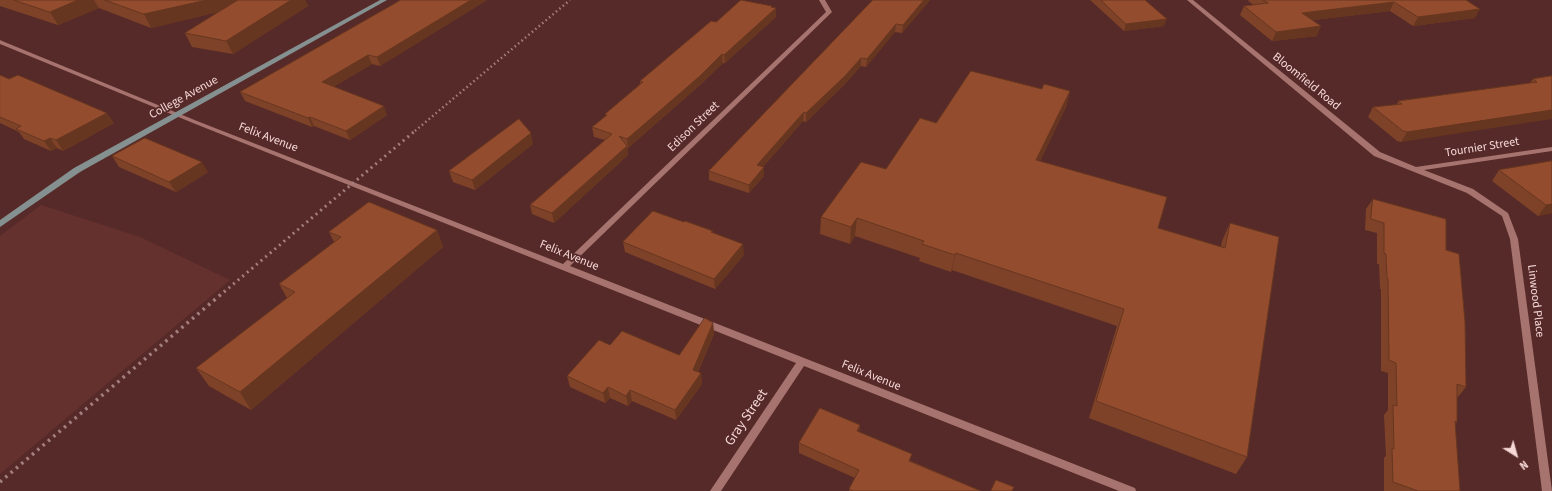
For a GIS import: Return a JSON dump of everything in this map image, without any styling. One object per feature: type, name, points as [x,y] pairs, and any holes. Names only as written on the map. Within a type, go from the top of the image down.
[{"type":"street","name":"College Avenue","points":[[0,224],[77,170],[384,0]]},
{"type":"street","name":"Edison Street","points":[[564,267],[829,12],[822,0]]},
{"type":"street","name":"Bloomfield Road","points":[[1190,0],[1377,154],[1416,170]]},
{"type":"street","name":"Felix Avenue","points":[[0,42],[178,115],[1131,491]]},
{"type":"street","name":"Tournier Street","points":[[1416,170],[1552,148]]},
{"type":"street","name":"Linwood Place","points":[[1416,170],[1470,191],[1505,215],[1514,239],[1547,491]]},
{"type":"street","name":"Gray Street","points":[[715,491],[802,362]]},
{"type":"shaded area","points":[[41,205],[140,237],[230,280],[0,474],[0,236]]},
{"type":"building","points":[[14,0],[78,0],[50,12]]},
{"type":"building","points":[[105,0],[207,0],[144,14]]},
{"type":"building","points":[[238,0],[291,0],[226,41],[185,33]]},
{"type":"building","points":[[401,0],[471,0],[377,57],[368,55],[322,82],[384,106],[346,131],[240,92]]},
{"type":"building","points":[[741,0],[776,8],[627,139],[619,136],[627,146],[552,213],[530,205],[612,134],[592,127],[607,115],[605,114],[643,82],[640,81],[711,21],[716,22]]},
{"type":"building","points":[[873,0],[924,0],[903,25],[896,24],[867,59],[861,58],[845,76],[806,113],[804,112],[757,165],[764,167],[749,185],[709,171]]},
{"type":"building","points":[[1101,0],[1145,0],[1167,19],[1126,24]]},
{"type":"building","points":[[1263,0],[1466,0],[1480,9],[1418,17],[1394,2],[1302,13],[1321,26],[1276,32],[1244,6],[1268,3]]},
{"type":"building","points":[[971,71],[1042,89],[1044,84],[1070,91],[1036,160],[1167,197],[1158,228],[1225,248],[1230,223],[1279,237],[1247,457],[1096,401],[1124,309],[956,253],[955,255],[922,244],[924,241],[857,218],[851,227],[821,217],[861,162],[886,169],[920,118],[936,123]]},
{"type":"building","points":[[0,75],[9,79],[18,75],[107,113],[56,140],[50,138],[44,141],[16,129],[21,126],[0,117]]},
{"type":"building","points":[[1552,76],[1552,110],[1407,132],[1403,131],[1373,107],[1402,104],[1398,101],[1537,82],[1533,79]]},
{"type":"building","points":[[519,119],[531,133],[472,180],[449,171]]},
{"type":"building","points":[[145,138],[202,162],[169,182],[112,156]]},
{"type":"building","points":[[1552,161],[1552,204],[1546,205],[1499,170]]},
{"type":"building","points":[[1373,199],[1446,219],[1446,250],[1459,254],[1465,322],[1466,387],[1457,384],[1457,422],[1455,421],[1460,491],[1418,491],[1393,482],[1393,405],[1397,406],[1396,363],[1389,360],[1388,279],[1386,254],[1384,253],[1384,223],[1371,219]]},
{"type":"building","points":[[369,202],[437,230],[240,392],[196,368],[295,292],[279,284],[341,237],[329,232]]},
{"type":"building","points":[[653,211],[713,231],[711,232],[743,244],[714,279],[623,242]]},
{"type":"building","points":[[705,318],[713,323],[693,370],[701,373],[675,410],[630,390],[626,396],[608,387],[603,393],[567,376],[599,340],[610,345],[622,331],[679,355]]},
{"type":"building","points":[[820,408],[860,425],[857,431],[912,454],[909,461],[981,491],[853,491],[849,489],[859,470],[799,443]]},
{"type":"building","points":[[996,480],[1014,487],[1012,491],[991,491]]},
{"type":"railway","points":[[415,131],[570,0]]},
{"type":"railway","points":[[224,292],[416,130]]},
{"type":"railway","points":[[0,482],[225,291]]}]
